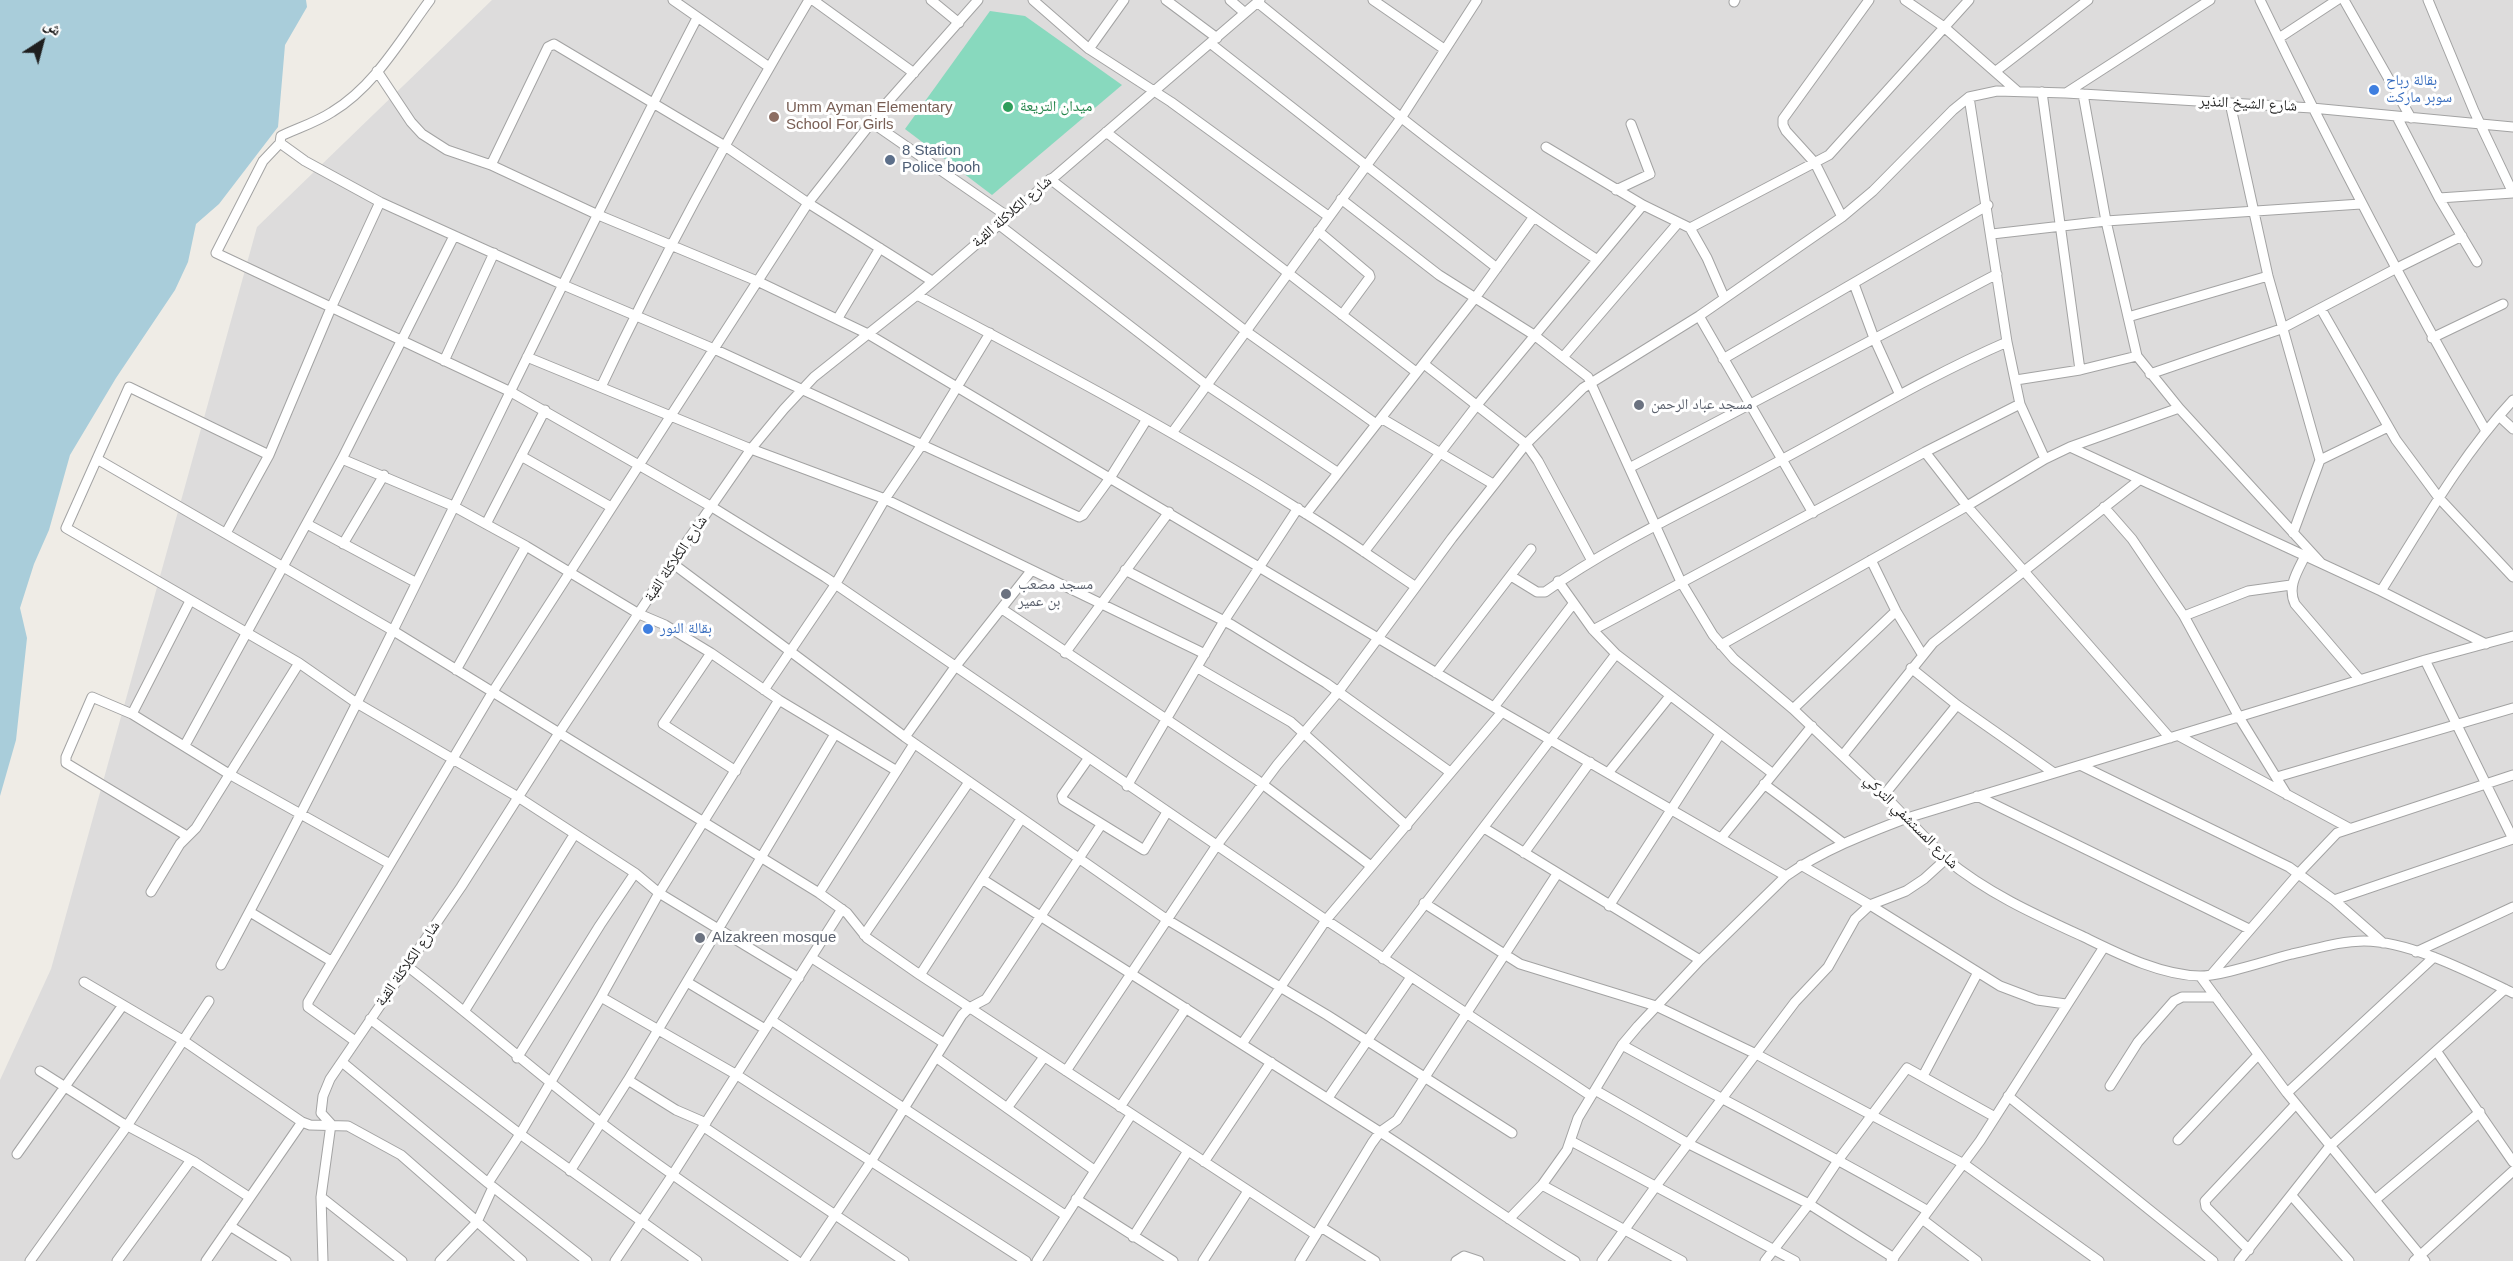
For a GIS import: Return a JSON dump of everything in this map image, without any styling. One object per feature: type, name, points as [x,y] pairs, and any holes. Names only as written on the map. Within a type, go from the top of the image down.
[{"type":"street","points":[[430,0],[357,94],[340,107],[313,122],[281,136],[280,142],[263,161],[216,253],[511,392],[641,464],[712,507],[835,585],[1383,959],[1593,1093],[1809,1204],[1893,1259],[1964,1164],[2104,946]]},
{"type":"street","points":[[673,0],[769,67]]},
{"type":"street","points":[[601,387],[635,315],[725,146],[769,67],[811,0],[914,73]]},
{"type":"street","points":[[931,0],[958,23]]},
{"type":"street","points":[[355,1041],[308,1007],[308,1002],[452,757],[610,507],[641,464],[808,203],[871,122],[978,0]]},
{"type":"street","points":[[1033,0],[1089,50],[1155,91],[1328,216]]},
{"type":"street","points":[[1089,50],[1125,0]]},
{"type":"street","points":[[1166,0],[1366,165],[1497,268]]},
{"type":"street","points":[[1230,0],[1245,13]]},
{"type":"street","points":[[1373,0],[1444,49]]},
{"type":"street","points":[[1842,217],[1815,163],[1782,125],[1783,119],[1869,0]]},
{"type":"street","points":[[1905,0],[1944,27],[2017,91]]},
{"type":"street","points":[[1690,228],[1815,163],[1839,146],[1969,0]]},
{"type":"street","points":[[1996,71],[2088,0]]},
{"type":"street","points":[[2066,93],[2210,0]]},
{"type":"street","points":[[2260,0],[2361,204],[2432,338],[2486,431]]},
{"type":"street","points":[[2279,38],[2337,0]]},
{"type":"street","points":[[2344,0],[2411,118]]},
{"type":"street","points":[[2428,0],[2513,193],[2439,198]]},
{"type":"street","points":[[1259,1],[1401,118],[1533,218],[1596,259]]},
{"type":"street","name":"شارع الكلاكلة القبة","points":[[323,1261],[321,1197],[330,1124],[321,1113],[325,1089],[672,563],[751,449],[801,389],[827,365],[917,295],[1259,1]]},
{"type":"street","points":[[1172,433],[1401,118],[1475,1]]},
{"type":"street","points":[[221,965],[301,813],[511,392],[561,284],[697,18]]},
{"type":"street","points":[[492,165],[549,45],[554,44],[725,146],[808,203],[932,281]]},
{"type":"street","points":[[377,71],[403,111],[422,134],[447,150],[492,165],[596,214],[757,281],[868,334],[1260,566],[1378,639],[1786,876]]},
{"type":"street","name":"شارع الشيخ النذير","points":[[1969,98],[1982,94],[2017,91],[2066,93],[2312,108],[2513,127]]},
{"type":"street","points":[[2042,92],[2080,370]]},
{"type":"street","points":[[2083,94],[2106,220],[2137,356],[2179,408],[2321,563]]},
{"type":"street","points":[[1066,1071],[1217,845],[1276,765],[1339,692],[1493,484],[1526,444],[1571,398],[1699,316],[1842,217],[1874,191],[1953,110],[1969,98],[1988,205],[2007,342],[2020,404],[2045,459]]},
{"type":"street","points":[[2230,103],[2281,329],[2320,460],[2293,533]]},
{"type":"street","points":[[2397,117],[2439,198],[2477,262]]},
{"type":"street","points":[[871,122],[1007,216]]},
{"type":"street","points":[[1616,190],[1650,174],[1631,124]]},
{"type":"street","points":[[1106,132],[1416,372]]},
{"type":"street","points":[[280,142],[305,161],[380,201],[454,236],[714,349],[923,443],[1079,517],[1110,478],[1147,419]]},
{"type":"street","points":[[1546,147],[1643,206],[1690,228],[1725,297]]},
{"type":"street","points":[[1050,179],[1247,332],[1379,421],[1440,452],[1493,484]]},
{"type":"street","points":[[1341,199],[1439,275],[1534,335],[1581,369],[1593,383]]},
{"type":"street","points":[[226,533],[269,455],[331,308],[380,201]]},
{"type":"street","points":[[1992,234],[2106,220],[2361,204]]},
{"type":"street","points":[[1723,359],[1988,205]]},
{"type":"street","points":[[1364,552],[1477,405],[1596,259],[1643,206]]},
{"type":"street","points":[[1127,786],[1168,721],[1224,621],[1260,566],[1302,511],[1337,472],[1424,364],[1533,218]]},
{"type":"street","points":[[1564,357],[1678,223]]},
{"type":"street","points":[[998,224],[1208,386],[1337,472]]},
{"type":"street","points":[[1318,231],[1370,274],[1342,315]]},
{"type":"street","points":[[185,746],[342,459],[454,236]]},
{"type":"street","points":[[2150,374],[2281,329],[2395,268],[2462,237]]},
{"type":"street","points":[[838,318],[880,248]]},
{"type":"street","points":[[444,361],[494,253]]},
{"type":"street","points":[[1631,467],[1997,274]]},
{"type":"street","points":[[2128,317],[2268,276]]},
{"type":"street","points":[[1854,284],[1874,338],[1899,393]]},
{"type":"street","points":[[917,295],[1172,433],[1302,511],[1416,587]]},
{"type":"street","points":[[2432,338],[2503,304]]},
{"type":"street","points":[[2321,309],[2388,427],[2439,498],[2511,572]]},
{"type":"street","points":[[1699,316],[1813,513]]},
{"type":"street","points":[[764,690],[835,585],[885,499],[958,388],[990,333]]},
{"type":"street","points":[[1510,576],[1537,592],[1545,592],[1558,581],[1592,561],[1783,459],[1899,393],[2007,342]]},
{"type":"street","points":[[2016,380],[2080,370],[2137,356]]},
{"type":"street","points":[[527,357],[751,449],[885,499],[1205,654]]},
{"type":"street","points":[[1424,364],[1526,444],[1538,460],[1592,561]]},
{"type":"street","name":"شارع المستشفي التركي","points":[[1593,383],[1681,582],[1703,622],[1721,645],[1843,755],[1946,860],[1992,892],[2104,946],[2164,970],[2200,976],[2211,975],[2336,944],[2366,941],[2383,943],[2434,957],[2509,991]]},
{"type":"street","points":[[269,455],[129,387],[66,528],[247,632],[299,663],[355,702],[518,797],[635,873],[659,893],[799,978]]},
{"type":"street","points":[[2380,591],[2439,498],[2486,431],[2513,400]]},
{"type":"street","points":[[1593,630],[1925,452],[2020,404]]},
{"type":"street","points":[[1721,645],[1967,506],[2045,459],[2070,447],[2179,408]]},
{"type":"street","points":[[486,524],[545,410]]},
{"type":"street","points":[[2499,416],[2513,429]]},
{"type":"street","points":[[2320,460],[2388,427]]},
{"type":"street","points":[[2070,447],[2138,481],[2321,563],[2486,644]]},
{"type":"street","points":[[1925,452],[1967,506],[2024,572],[2175,737],[2349,828]]},
{"type":"street","points":[[521,456],[610,507]]},
{"type":"street","points":[[97,459],[392,630],[703,820],[819,893],[842,909],[864,935],[920,975],[1131,1115],[1248,1191],[1375,1261]]},
{"type":"street","points":[[342,459],[453,506],[526,546],[639,614],[665,625],[711,653],[778,700],[897,771]]},
{"type":"street","points":[[343,544],[384,475]]},
{"type":"street","points":[[1843,755],[1922,654],[1946,632],[2138,481]]},
{"type":"street","points":[[2104,507],[2132,539],[2184,616],[2239,717],[2288,795]]},
{"type":"street","points":[[1065,653],[1169,512]]},
{"type":"street","points":[[306,524],[416,582]]},
{"type":"street","points":[[456,670],[526,546]]},
{"type":"street","points":[[1436,672],[1531,549]]},
{"type":"street","points":[[2305,556],[2291,585],[2292,598],[2360,680]]},
{"type":"street","points":[[1871,560],[1896,611],[1922,654]]},
{"type":"street","points":[[672,563],[914,744],[1166,919],[1368,1040],[1512,1133]]},
{"type":"street","points":[[1125,570],[1224,621],[1339,692],[1450,772]]},
{"type":"street","points":[[905,737],[955,667],[1031,571]]},
{"type":"street","points":[[1558,581],[1593,630],[1616,654],[1772,773]]},
{"type":"street","points":[[2184,616],[2240,594],[2291,585]]},
{"type":"street","points":[[132,714],[190,601]]},
{"type":"street","points":[[1242,1044],[1326,920],[1450,772],[1573,604]]},
{"type":"street","points":[[1002,609],[1264,784],[1371,866]]},
{"type":"street","points":[[1793,709],[1896,611]]},
{"type":"street","points":[[1509,1219],[1542,1185],[1571,1141],[1578,1118],[1622,1045],[1700,960],[1786,876],[1802,865],[1844,843],[1907,818],[2425,660],[2513,636]]},
{"type":"street","points":[[711,653],[663,724],[736,771]]},
{"type":"street","points":[[1383,959],[1616,654]]},
{"type":"street","points":[[2334,900],[2513,839],[2425,660]]},
{"type":"street","points":[[151,892],[180,844],[196,828],[299,663]]},
{"type":"street","points":[[1198,668],[1283,717],[1407,826]]},
{"type":"street","points":[[1911,669],[1957,705],[2054,773]]},
{"type":"street","points":[[1608,773],[1670,696]]},
{"type":"street","points":[[187,836],[66,763],[66,757],[92,697],[132,714],[229,774],[390,864]]},
{"type":"street","points":[[440,1261],[477,1222],[490,1185],[601,997],[659,893],[778,700]]},
{"type":"street","points":[[1884,795],[1957,705]]},
{"type":"street","points":[[2277,777],[2513,708]]},
{"type":"street","points":[[1722,837],[1812,726]]},
{"type":"street","points":[[570,1171],[628,1080],[835,734]]},
{"type":"street","points":[[1609,906],[1720,734]]},
{"type":"street","points":[[819,893],[914,744]]},
{"type":"street","points":[[1088,759],[1062,798],[1101,825],[1144,850],[1167,812]]},
{"type":"street","points":[[1524,853],[1590,762]]},
{"type":"street","points":[[2082,766],[2298,873],[2334,900],[2383,943]]},
{"type":"street","points":[[2211,975],[2332,836],[2349,828],[2513,775]]},
{"type":"street","points":[[864,935],[969,782]]},
{"type":"street","points":[[1764,784],[1844,843]]},
{"type":"street","points":[[1977,796],[2249,929]]},
{"type":"street","points":[[920,975],[1021,819]]},
{"type":"street","points":[[804,1261],[872,1160],[937,1058],[944,1043],[969,1008],[986,999],[1101,825]]},
{"type":"street","points":[[1484,828],[1700,960]]},
{"type":"street","points":[[465,1010],[574,835]]},
{"type":"street","points":[[1602,1261],[1805,989],[1827,967],[1855,919],[1870,905],[1906,891],[1946,860]]},
{"type":"street","points":[[1802,865],[1870,905],[1977,974],[2017,994],[2066,1004]]},
{"type":"street","points":[[518,1058],[635,873]]},
{"type":"street","points":[[1303,1260],[1318,1231],[1380,1132],[1397,1120],[1557,873]]},
{"type":"street","points":[[982,879],[1328,1098],[1575,1261]]},
{"type":"street","points":[[1424,903],[1503,955],[1526,967],[1656,1006],[1756,1054],[1964,1164],[2100,1261]]},
{"type":"street","points":[[2416,952],[2513,907]]},
{"type":"street","points":[[615,1261],[674,1174],[842,909]]},
{"type":"street","points":[[250,912],[331,961]]},
{"type":"street","points":[[812,957],[944,1043]]},
{"type":"street","points":[[2287,1093],[2434,957]]},
{"type":"street","points":[[407,966],[465,1010],[518,1058],[601,1123],[797,1261]]},
{"type":"street","points":[[1923,1076],[1977,974]]},
{"type":"street","points":[[2200,976],[2287,1093],[2420,1259],[2513,1171]]},
{"type":"street","points":[[1328,1098],[1411,977]]},
{"type":"street","points":[[84,982],[184,1041],[302,1122],[310,1125],[348,1126],[401,1155],[522,1261]]},
{"type":"street","points":[[687,982],[768,1025],[905,1108],[1065,1215]]},
{"type":"street","points":[[2239,1261],[2330,1146],[2509,991]]},
{"type":"street","points":[[601,997],[737,1075],[1026,1261]]},
{"type":"street","points":[[2110,1086],[2138,1042],[2174,1001],[2182,998],[2216,997]]},
{"type":"street","points":[[30,1261],[127,1126],[209,1001]]},
{"type":"street","points":[[17,1154],[123,1005]]},
{"type":"street","points":[[1120,1107],[1186,1008]]},
{"type":"street","points":[[370,1019],[520,1134],[697,1261]]},
{"type":"street","points":[[1622,1045],[1721,1100],[1839,1159],[1928,1211]]},
{"type":"street","points":[[2436,1052],[2513,1162]]},
{"type":"street","points":[[2178,1140],[2258,1055]]},
{"type":"street","points":[[1007,1108],[1044,1057]]},
{"type":"street","points":[[937,1058],[1094,1170]]},
{"type":"street","points":[[342,1062],[490,1185],[587,1261]]},
{"type":"street","points":[[1203,1162],[1271,1062]]},
{"type":"street","points":[[1765,1261],[1907,1068],[1995,1117]]},
{"type":"street","points":[[40,1071],[127,1126],[191,1160],[249,1197]]},
{"type":"street","points":[[628,1080],[705,1125],[904,1261]]},
{"type":"street","points":[[2008,1096],[2213,1261]]},
{"type":"street","points":[[2249,1250],[2205,1207],[2205,1201],[2296,1104]]},
{"type":"street","points":[[2375,1200],[2480,1112]]},
{"type":"street","points":[[1037,1261],[1131,1115]]},
{"type":"street","points":[[206,1261],[302,1122]]},
{"type":"street","points":[[1571,1141],[1795,1261]]},
{"type":"street","points":[[1133,1237],[1188,1152]]},
{"type":"street","points":[[117,1261],[191,1160]]},
{"type":"street","points":[[1542,1185],[1682,1261]]},
{"type":"street","points":[[1203,1261],[1248,1191]]},
{"type":"street","points":[[2292,1196],[2349,1261]]},
{"type":"street","points":[[321,1197],[402,1261]]},
{"type":"street","points":[[1076,1199],[1173,1261]]},
{"type":"street","points":[[1922,1219],[1977,1261]]},
{"type":"street","points":[[230,1226],[286,1261]]},
{"type":"street","points":[[1456,1261],[1464,1256],[1479,1261]]},
{"type":"shaded area","points":[[492,0],[2513,0],[2513,1261],[0,1261],[0,1080],[51,969],[257,227]]},
{"type":"green space","name":"ميدان التريعة","points":[[990,11],[1025,16],[1122,85],[992,195],[905,129]]},
{"type":"water","points":[[0,0],[306,0],[307,7],[285,45],[278,127],[219,204],[196,224],[188,262],[175,290],[116,378],[70,455],[49,530],[34,564],[20,608],[27,638],[16,740],[0,796]]},
{"type":"place","name":"بقالة رباح سوبر ماركت","points":[[2374,90]]},
{"type":"place","name":"ميدان التريعة","points":[[1008,107]]},
{"type":"place","name":"Umm Ayman Elementary School For Girls","points":[[774,117]]},
{"type":"place","name":"8 Station Police booh","points":[[890,160]]},
{"type":"place","name":"مسجد عباد الرحمن","points":[[1639,405]]},
{"type":"place","name":"مسجد مصعب بن عمير","points":[[1006,594]]},
{"type":"place","name":"بقالة النور","points":[[648,629]]},
{"type":"place","name":"Alzakreen mosque","points":[[700,938]]}]
